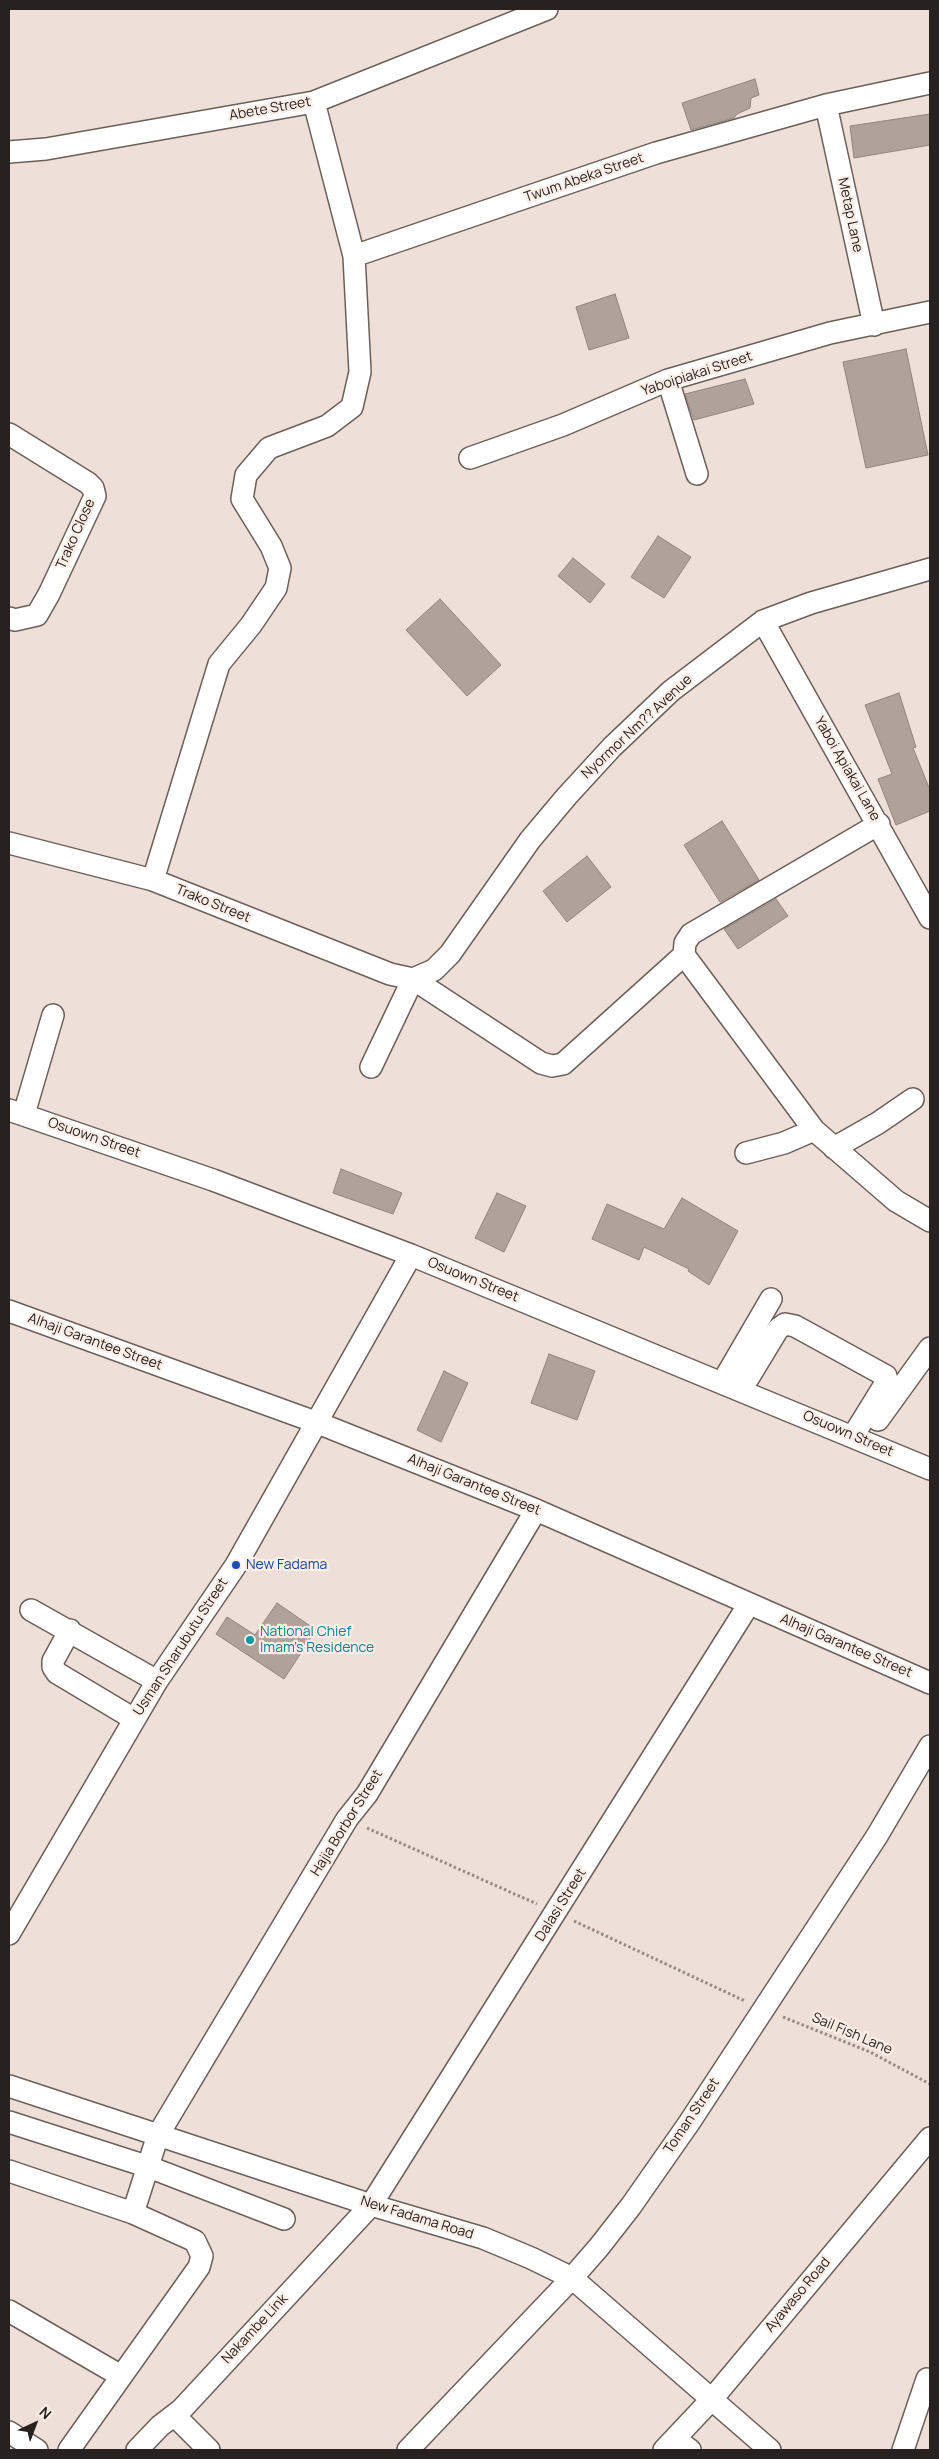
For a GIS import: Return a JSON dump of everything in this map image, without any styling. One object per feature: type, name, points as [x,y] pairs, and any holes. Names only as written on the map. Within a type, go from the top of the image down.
[{"type":"street","name":"Abete Street","points":[[9,152],[46,149],[314,102],[547,9]]},
{"type":"street","name":"Twum Abeka Street","points":[[354,256],[656,153],[826,105],[930,83]]},
{"type":"street","points":[[153,880],[219,664],[251,625],[276,588],[280,568],[271,546],[242,499],[246,475],[269,448],[327,426],[352,407],[360,372],[354,256],[314,102]]},
{"type":"street","name":"Metap Lane","points":[[826,105],[874,326]]},
{"type":"street","name":"Yaboipiakai Street","points":[[470,458],[563,425],[668,380],[830,334],[874,326],[930,312]]},
{"type":"street","points":[[668,380],[697,474]]},
{"type":"street","name":"Trako Close","points":[[9,434],[88,483],[93,488],[94,496],[50,594],[37,615],[16,620],[9,618]]},
{"type":"street","name":"Nyormor Nm?? Avenue","points":[[413,979],[434,970],[450,954],[530,840],[612,747],[671,692],[763,621],[811,603],[930,569]]},
{"type":"street","name":"Yaboi Apiakai Lane","points":[[763,621],[879,824],[930,918]]},
{"type":"street","points":[[879,824],[691,934],[685,943],[684,955],[814,1130],[896,1201],[930,1221]]},
{"type":"street","name":"Trako Street","points":[[9,843],[153,880],[390,974],[413,979]]},
{"type":"street","points":[[371,1067],[413,979],[541,1064],[552,1066],[563,1064],[684,955]]},
{"type":"street","points":[[16,1112],[54,1016]]},
{"type":"street","points":[[834,1148],[878,1123],[913,1099]]},
{"type":"street","name":"Osuown Street","points":[[16,1112],[213,1180],[412,1255],[930,1469]]},
{"type":"street","points":[[746,1153],[784,1143],[814,1130]]},
{"type":"street","name":"Usman Sharubutu Street","points":[[9,1934],[157,1681],[236,1565],[412,1255]]},
{"type":"street","points":[[722,1383],[771,1299]]},
{"type":"street","name":"Alhaji Garantee Street","points":[[9,1311],[318,1423],[536,1510],[648,1557],[749,1604],[930,1683]]},
{"type":"street","points":[[741,1390],[778,1329],[785,1324],[796,1326],[886,1376],[887,1381],[858,1438]]},
{"type":"street","points":[[858,1438],[930,1348]]},
{"type":"street","name":"Hajia Borbor Street","points":[[133,2213],[149,2168],[158,2135],[347,1819],[372,1785],[536,1510]]},
{"type":"street","name":"Dalasi Street","points":[[371,2205],[749,1604]]},
{"type":"street","points":[[31,1610],[70,1630],[157,1681]]},
{"type":"street","points":[[70,1630],[53,1661],[53,1667],[57,1673],[134,1719]]},
{"type":"street","name":"Toman Street","points":[[408,2450],[572,2278],[631,2206],[877,1836],[930,1746]]},
{"type":"street","name":"New Fadama Road","points":[[9,2086],[371,2205],[483,2238],[531,2258],[572,2278],[770,2450]]},
{"type":"street","points":[[9,2122],[149,2168],[284,2219]]},
{"type":"street","name":"Ayawaso Road","points":[[676,2446],[712,2399],[930,2138]]},
{"type":"street","points":[[9,2171],[133,2213],[195,2241],[202,2256],[199,2267],[69,2450]]},
{"type":"street","name":"Nakambe Link","points":[[137,2450],[160,2426],[175,2416],[371,2205]]},
{"type":"street","points":[[9,2311],[121,2376]]},
{"type":"street","points":[[903,2450],[927,2379]]},
{"type":"street","points":[[175,2416],[209,2450]]},
{"type":"street","points":[[9,2432],[37,2450]]},
{"type":"path","name":"Sail Fish Lane","points":[[763,2009],[870,2052],[930,2084]]},
{"type":"building","points":[[755,79],[759,95],[751,98],[750,108],[737,114],[734,118],[691,130],[682,103]]},
{"type":"building","points":[[930,114],[930,145],[854,158],[850,126]]},
{"type":"building","points":[[615,294],[629,338],[589,350],[576,307]]},
{"type":"building","points":[[906,349],[928,455],[866,468],[843,362]]},
{"type":"building","points":[[745,379],[754,404],[694,420],[685,394]]},
{"type":"building","points":[[658,536],[691,557],[664,598],[631,577]]},
{"type":"building","points":[[573,558],[605,584],[590,603],[558,576]]},
{"type":"building","points":[[440,599],[501,665],[467,696],[406,630]]},
{"type":"building","points":[[899,693],[916,747],[913,748],[930,790],[930,811],[896,825],[878,779],[892,774],[865,705]]},
{"type":"building","points":[[722,821],[759,880],[720,902],[684,845]]},
{"type":"building","points":[[587,856],[611,887],[567,922],[543,891]]},
{"type":"building","points":[[776,899],[788,916],[738,949],[724,929]]},
{"type":"building","points":[[341,1169],[402,1193],[393,1214],[333,1193]]},
{"type":"building","points":[[497,1193],[526,1206],[504,1252],[475,1238]]},
{"type":"building","points":[[682,1198],[738,1231],[709,1285],[688,1271],[689,1269],[644,1247],[639,1260],[592,1239],[607,1204],[664,1229]]},
{"type":"building","points":[[549,1354],[595,1371],[577,1420],[531,1403]]},
{"type":"building","points":[[444,1371],[468,1383],[441,1442],[417,1430]]},
{"type":"building","name":"National Chief Imam's Residence","points":[[277,1603],[316,1630],[284,1679],[216,1634],[227,1617],[255,1635]]},
{"type":"place","name":"New Fadama","points":[[236,1565]]},
{"type":"place","name":"National Chief Imam's Residence","points":[[250,1640]]}]
